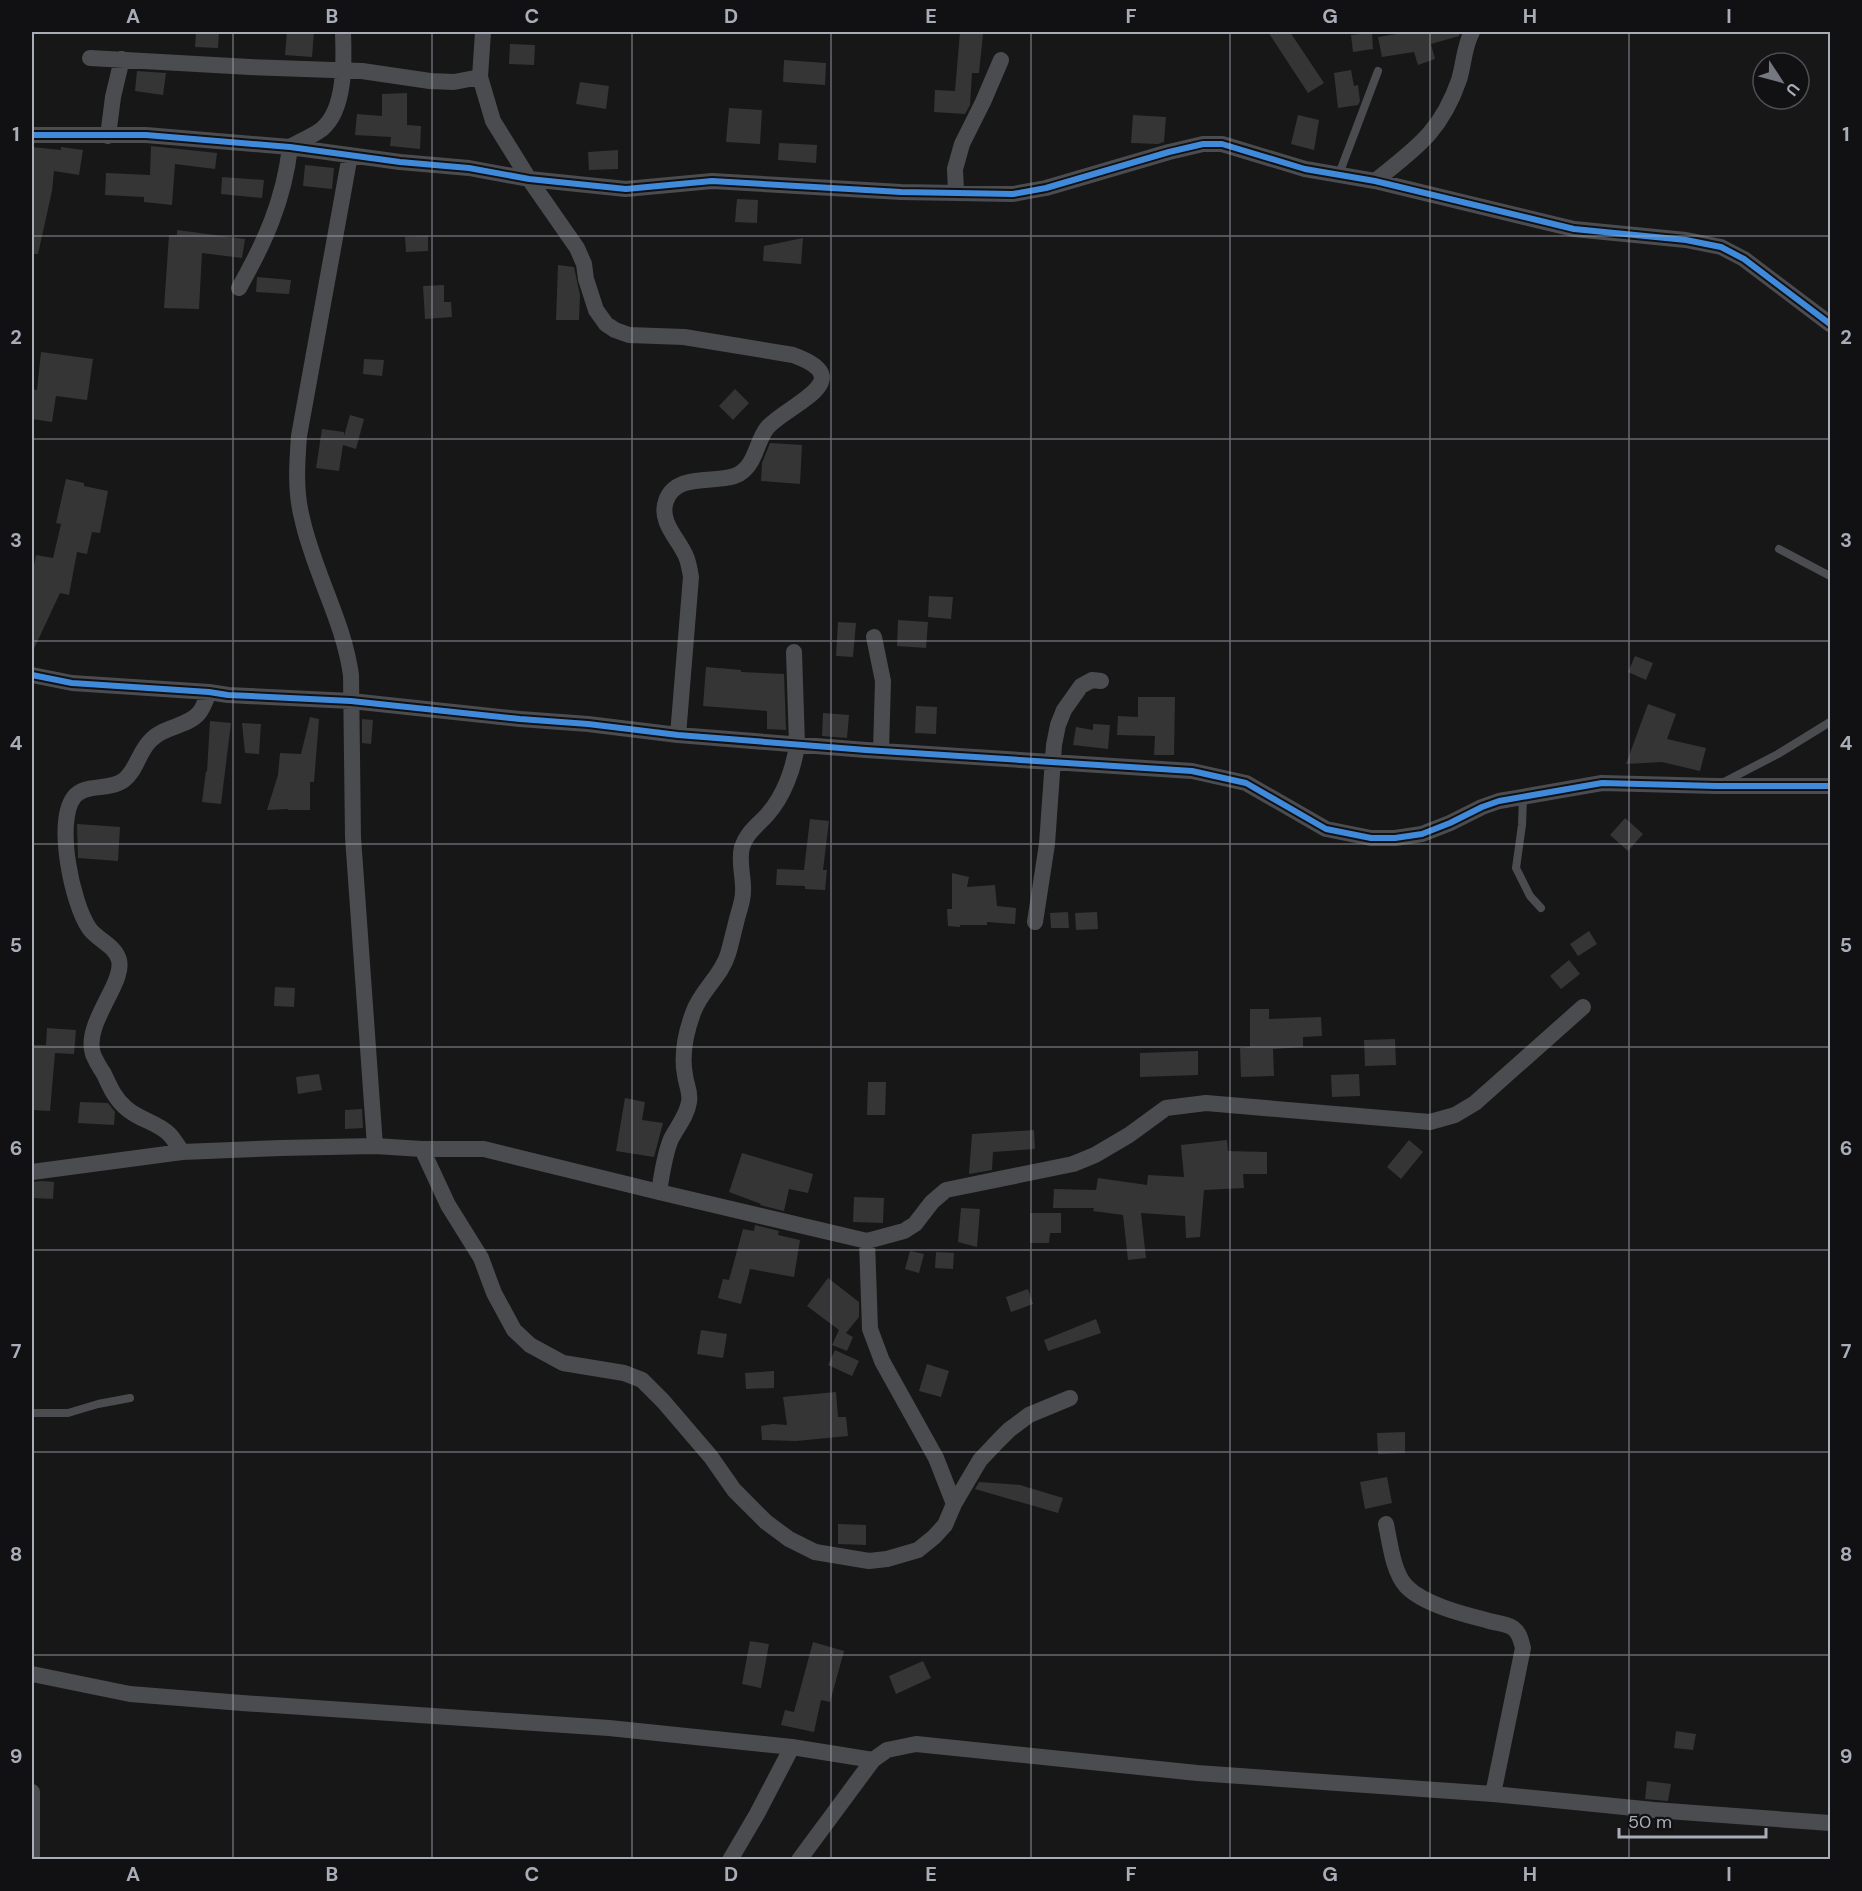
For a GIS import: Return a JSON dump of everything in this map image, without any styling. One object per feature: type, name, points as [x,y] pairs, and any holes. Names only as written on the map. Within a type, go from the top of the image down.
[{"type":"street","points":[[290,147],[322,129],[333,116],[341,94],[343,32]]},
{"type":"street","points":[[483,32],[480,76],[493,121],[529,179],[577,248],[597,310],[606,324],[629,335],[684,337],[793,355],[807,360],[820,374],[817,390],[774,421],[765,431],[753,459],[740,473],[733,477],[699,480],[684,484],[671,492],[666,501],[667,523],[687,558],[691,577],[678,735]]},
{"type":"street","points":[[1375,181],[1414,150],[1434,130],[1450,104],[1460,78],[1472,32]]},
{"type":"street","points":[[90,58],[217,66],[342,70],[430,81],[454,82],[480,76]]},
{"type":"street","points":[[108,136],[113,97],[122,59]]},
{"type":"street","points":[[956,192],[955,169],[962,144],[1001,60]]},
{"type":"street","points":[[32,135],[146,135],[290,147],[400,162],[469,168],[529,179],[626,189],[712,181],[779,183],[901,192],[1013,194],[1046,188],[1169,152],[1203,144],[1222,144],[1305,169],[1375,181],[1574,229],[1686,240],[1721,247],[1744,258],[1830,324]]},
{"type":"street","points":[[239,288],[256,257],[278,206],[290,147]]},
{"type":"street","points":[[350,155],[299,436],[297,476],[302,517],[317,568],[347,649],[351,675],[353,837],[375,1146]]},
{"type":"street","points":[[874,637],[883,681],[881,751]]},
{"type":"street","points":[[658,1192],[664,1157],[686,1113],[689,1101],[683,1063],[684,1048],[692,1016],[697,1001],[716,979],[728,956],[743,895],[741,849],[746,838],[769,812],[782,792],[793,765],[797,744],[794,652]]},
{"type":"street","points":[[32,675],[72,683],[228,695],[351,701],[678,735],[1192,771],[1246,783],[1326,829],[1371,838],[1395,838],[1422,834],[1499,801],[1602,783],[1830,786]]},
{"type":"street","points":[[1035,922],[1047,844],[1054,746],[1058,725],[1064,710],[1081,686],[1092,680],[1101,681]]},
{"type":"street","points":[[182,1152],[170,1134],[127,1109],[115,1097],[92,1053],[91,1040],[120,963],[116,954],[96,937],[82,917],[72,888],[68,864],[66,818],[75,795],[82,790],[114,786],[125,780],[132,772],[143,748],[152,738],[193,718],[200,712],[209,692]]},
{"type":"street","points":[[32,1172],[182,1152],[375,1146],[484,1149],[867,1241],[904,1231],[915,1224],[932,1202],[946,1190],[1073,1164],[1095,1155],[1129,1135],[1166,1108],[1206,1102],[1430,1122],[1455,1115],[1475,1103],[1583,1007]]},
{"type":"street","points":[[422,1149],[448,1205],[481,1258],[494,1293],[514,1330],[530,1345],[563,1363],[624,1373],[642,1380],[711,1457],[734,1490],[766,1522],[789,1539],[815,1552],[854,1560],[887,1559],[918,1550],[945,1525],[954,1504],[980,1460],[1009,1430],[1029,1415],[1070,1398]]},
{"type":"street","points":[[867,1241],[870,1329],[882,1360],[936,1458],[954,1504]]},
{"type":"street","points":[[1386,1524],[1393,1561],[1404,1584],[1419,1596],[1464,1615],[1509,1626],[1518,1633],[1520,1638],[1523,1648],[1493,1794]]},
{"type":"street","points":[[32,1674],[130,1694],[242,1704],[609,1728],[792,1747],[873,1760]]},
{"type":"street","points":[[799,1860],[873,1760],[887,1749],[916,1744],[1197,1773],[1493,1794],[1830,1824]]},
{"type":"street","points":[[730,1860],[792,1747]]},
{"type":"street","points":[[32,1792],[32,1860]]},
{"type":"lane","points":[[1339,174],[1378,71]]},
{"type":"lane","points":[[1779,549],[1830,576]]},
{"type":"lane","points":[[1716,786],[1778,754],[1830,722]]},
{"type":"lane","points":[[1523,798],[1516,868],[1530,896],[1541,908]]},
{"type":"lane","points":[[32,1413],[68,1413],[130,1398]]},
{"type":"building","points":[[196,32],[219,32],[218,48],[195,47]]},
{"type":"building","points":[[287,32],[314,32],[312,57],[285,55]]},
{"type":"building","points":[[960,32],[983,34],[979,73],[972,73],[970,105],[965,114],[934,112],[935,90],[955,91]]},
{"type":"building","points":[[1268,32],[1290,32],[1324,83],[1308,93]]},
{"type":"building","points":[[1409,32],[1460,32],[1459,36],[1431,44],[1435,59],[1418,65],[1414,52],[1382,57],[1378,37]]},
{"type":"building","points":[[1372,33],[1373,49],[1353,52],[1351,35]]},
{"type":"building","points":[[510,44],[535,45],[534,65],[509,64]]},
{"type":"building","points":[[784,60],[826,63],[825,85],[783,82]]},
{"type":"building","points":[[1351,70],[1354,86],[1358,85],[1360,101],[1358,105],[1338,108],[1334,73]]},
{"type":"building","points":[[137,71],[166,73],[163,95],[135,91]]},
{"type":"building","points":[[580,82],[609,86],[606,109],[576,104]]},
{"type":"building","points":[[407,93],[407,125],[421,126],[420,149],[390,146],[391,137],[355,135],[357,114],[382,116],[382,94]]},
{"type":"building","points":[[729,108],[762,110],[760,144],[726,142]]},
{"type":"building","points":[[1133,115],[1166,117],[1164,142],[1158,144],[1131,143]]},
{"type":"building","points":[[1298,115],[1319,120],[1314,150],[1291,144]]},
{"type":"building","points":[[779,143],[817,145],[816,163],[778,160]]},
{"type":"building","points":[[151,146],[217,153],[215,169],[175,164],[172,205],[144,202],[144,197],[105,195],[106,173],[150,175]]},
{"type":"building","points":[[32,147],[83,150],[79,175],[54,171],[52,191],[38,254],[32,254]]},
{"type":"building","points":[[618,150],[618,169],[589,170],[588,152]]},
{"type":"building","points":[[305,165],[334,168],[332,189],[303,186]]},
{"type":"building","points":[[222,177],[264,180],[262,198],[221,194]]},
{"type":"building","points":[[737,199],[758,200],[757,223],[735,222]]},
{"type":"building","points":[[177,230],[245,239],[242,258],[202,253],[199,309],[164,308],[169,235],[177,235]]},
{"type":"building","points":[[428,236],[428,251],[406,252],[405,237]]},
{"type":"building","points":[[803,238],[801,264],[763,261],[764,246]]},
{"type":"building","points":[[558,265],[574,267],[580,295],[579,320],[556,320]]},
{"type":"building","points":[[257,277],[291,280],[289,294],[256,292]]},
{"type":"building","points":[[444,285],[444,302],[451,302],[452,317],[425,319],[423,286]]},
{"type":"building","points":[[41,352],[93,359],[87,400],[56,396],[52,422],[32,419],[32,389],[37,390]]},
{"type":"building","points":[[364,359],[384,360],[382,376],[363,374]]},
{"type":"building","points":[[735,389],[749,403],[733,420],[719,406]]},
{"type":"building","points":[[350,415],[364,419],[356,449],[343,445],[339,471],[316,468],[322,429],[344,432],[344,436]]},
{"type":"building","points":[[770,443],[802,445],[800,484],[761,481],[762,463]]},
{"type":"building","points":[[66,479],[108,491],[100,533],[92,532],[87,554],[77,552],[69,595],[60,593],[32,653],[32,575],[36,555],[53,558],[61,524],[56,523]]},
{"type":"building","points":[[929,596],[953,597],[951,619],[928,617]]},
{"type":"building","points":[[898,620],[928,622],[926,648],[897,646]]},
{"type":"building","points":[[838,622],[856,623],[853,657],[836,656]]},
{"type":"building","points":[[1635,656],[1653,663],[1646,680],[1628,672]]},
{"type":"building","points":[[706,667],[741,670],[741,672],[784,674],[786,730],[767,729],[767,711],[703,706]]},
{"type":"building","points":[[1138,697],[1175,697],[1174,755],[1154,755],[1155,736],[1117,735],[1118,716],[1138,717]]},
{"type":"building","points":[[1648,704],[1676,714],[1667,739],[1706,748],[1700,771],[1662,762],[1626,764]]},
{"type":"building","points":[[916,706],[937,707],[936,734],[915,733]]},
{"type":"building","points":[[823,713],[849,715],[847,738],[822,736]]},
{"type":"building","points":[[310,717],[319,719],[314,782],[310,782],[310,810],[267,810],[278,775],[280,753],[301,754]]},
{"type":"building","points":[[362,719],[373,720],[371,744],[362,743]]},
{"type":"building","points":[[210,721],[231,723],[221,804],[202,802],[207,772]]},
{"type":"building","points":[[242,723],[261,724],[259,754],[245,753]]},
{"type":"building","points":[[1093,724],[1110,725],[1108,749],[1073,745],[1076,727],[1093,730]]},
{"type":"building","points":[[1625,818],[1643,834],[1628,851],[1610,835]]},
{"type":"building","points":[[810,819],[829,821],[823,870],[827,870],[825,890],[805,889],[805,886],[776,885],[777,869],[804,870]]},
{"type":"building","points":[[77,824],[120,827],[118,861],[78,858]]},
{"type":"building","points":[[952,873],[969,877],[967,887],[995,885],[997,906],[1016,908],[1015,924],[987,922],[987,925],[948,926],[947,909],[952,909]]},
{"type":"building","points":[[1068,912],[1069,928],[1051,928],[1050,913]]},
{"type":"building","points":[[1097,912],[1098,929],[1076,930],[1075,913]]},
{"type":"building","points":[[1589,931],[1597,944],[1578,956],[1570,944]]},
{"type":"building","points":[[1569,960],[1580,974],[1561,989],[1550,976]]},
{"type":"building","points":[[275,987],[295,988],[294,1007],[274,1006]]},
{"type":"building","points":[[1250,1009],[1269,1009],[1269,1019],[1321,1017],[1322,1036],[1303,1037],[1303,1047],[1273,1049],[1274,1076],[1241,1077],[1240,1048],[1250,1047]]},
{"type":"building","points":[[47,1028],[76,1030],[74,1054],[55,1053],[50,1111],[32,1110],[32,1045],[46,1045]]},
{"type":"building","points":[[1395,1039],[1396,1065],[1365,1066],[1364,1040]]},
{"type":"building","points":[[1198,1051],[1198,1075],[1140,1077],[1140,1053]]},
{"type":"building","points":[[319,1074],[322,1090],[298,1094],[296,1077]]},
{"type":"building","points":[[1359,1074],[1360,1096],[1332,1097],[1331,1075]]},
{"type":"building","points":[[868,1082],[886,1082],[885,1115],[867,1115]]},
{"type":"building","points":[[625,1098],[645,1102],[642,1120],[663,1123],[654,1157],[616,1151]]},
{"type":"building","points":[[80,1102],[108,1103],[115,1112],[114,1125],[78,1123]]},
{"type":"building","points":[[362,1109],[363,1128],[345,1129],[345,1110]]},
{"type":"building","points":[[1034,1130],[1035,1149],[993,1152],[992,1170],[969,1174],[972,1134]]},
{"type":"building","points":[[1227,1140],[1228,1151],[1267,1152],[1267,1174],[1243,1174],[1244,1188],[1204,1190],[1200,1237],[1186,1238],[1185,1216],[1141,1213],[1146,1258],[1128,1260],[1123,1215],[1093,1211],[1094,1208],[1053,1208],[1054,1189],[1096,1190],[1098,1178],[1147,1185],[1148,1175],[1184,1177],[1181,1145]]},
{"type":"building","points":[[1409,1140],[1423,1152],[1401,1179],[1387,1167]]},
{"type":"building","points":[[742,1153],[813,1174],[808,1193],[789,1189],[784,1211],[760,1205],[729,1192]]},
{"type":"building","points":[[32,1182],[54,1182],[53,1199],[32,1198]]},
{"type":"building","points":[[854,1197],[884,1198],[883,1223],[853,1222]]},
{"type":"building","points":[[961,1208],[980,1209],[977,1247],[958,1242]]},
{"type":"building","points":[[1030,1213],[1061,1213],[1061,1233],[1050,1233],[1049,1243],[1030,1243]]},
{"type":"building","points":[[755,1225],[779,1231],[778,1235],[800,1240],[794,1277],[750,1269],[741,1304],[718,1298],[723,1279],[729,1280],[743,1229],[754,1231]]},
{"type":"building","points":[[910,1251],[924,1254],[919,1273],[905,1269]]},
{"type":"building","points":[[936,1252],[954,1253],[953,1269],[935,1268]]},
{"type":"building","points":[[828,1278],[859,1302],[859,1317],[846,1333],[853,1337],[847,1351],[832,1345],[839,1330],[807,1306]]},
{"type":"building","points":[[1028,1289],[1033,1304],[1011,1312],[1006,1297]]},
{"type":"building","points":[[1096,1319],[1101,1333],[1048,1351],[1044,1340]]},
{"type":"building","points":[[701,1330],[727,1334],[723,1358],[697,1354]]},
{"type":"building","points":[[835,1350],[859,1361],[852,1376],[828,1365]]},
{"type":"building","points":[[927,1364],[949,1371],[941,1397],[919,1391]]},
{"type":"building","points":[[774,1371],[774,1388],[746,1389],[745,1373]]},
{"type":"building","points":[[836,1392],[838,1417],[846,1417],[848,1436],[796,1441],[762,1440],[761,1426],[787,1425],[783,1397]]},
{"type":"building","points":[[1405,1432],[1405,1453],[1378,1454],[1377,1433]]},
{"type":"building","points":[[1387,1477],[1392,1503],[1365,1509],[1360,1482]]},
{"type":"building","points":[[979,1482],[1020,1485],[1063,1498],[1058,1513],[975,1489]]},
{"type":"building","points":[[838,1524],[866,1525],[866,1545],[838,1544]]},
{"type":"building","points":[[750,1641],[769,1644],[761,1688],[742,1684]]},
{"type":"building","points":[[813,1642],[844,1651],[830,1702],[821,1700],[814,1732],[781,1725],[785,1710],[794,1712]]},
{"type":"building","points":[[923,1661],[931,1678],[896,1694],[889,1676]]},
{"type":"building","points":[[1676,1731],[1696,1734],[1693,1750],[1674,1748]]},
{"type":"building","points":[[1647,1781],[1671,1784],[1668,1801],[1645,1799]]},
{"type":"cycle path","points":[[32,135],[146,135],[290,147],[400,162],[469,168],[529,179],[626,189],[712,181],[901,192],[1013,194],[1046,188],[1169,152],[1203,144],[1222,144],[1305,169],[1375,181],[1574,229],[1686,240],[1721,247],[1744,259],[1830,324]]},
{"type":"cycle path","points":[[32,675],[72,683],[228,695],[351,701],[678,735],[866,750],[1192,771],[1246,783],[1326,829],[1371,838],[1395,838],[1422,834],[1499,801],[1602,783],[1830,786]]}]
